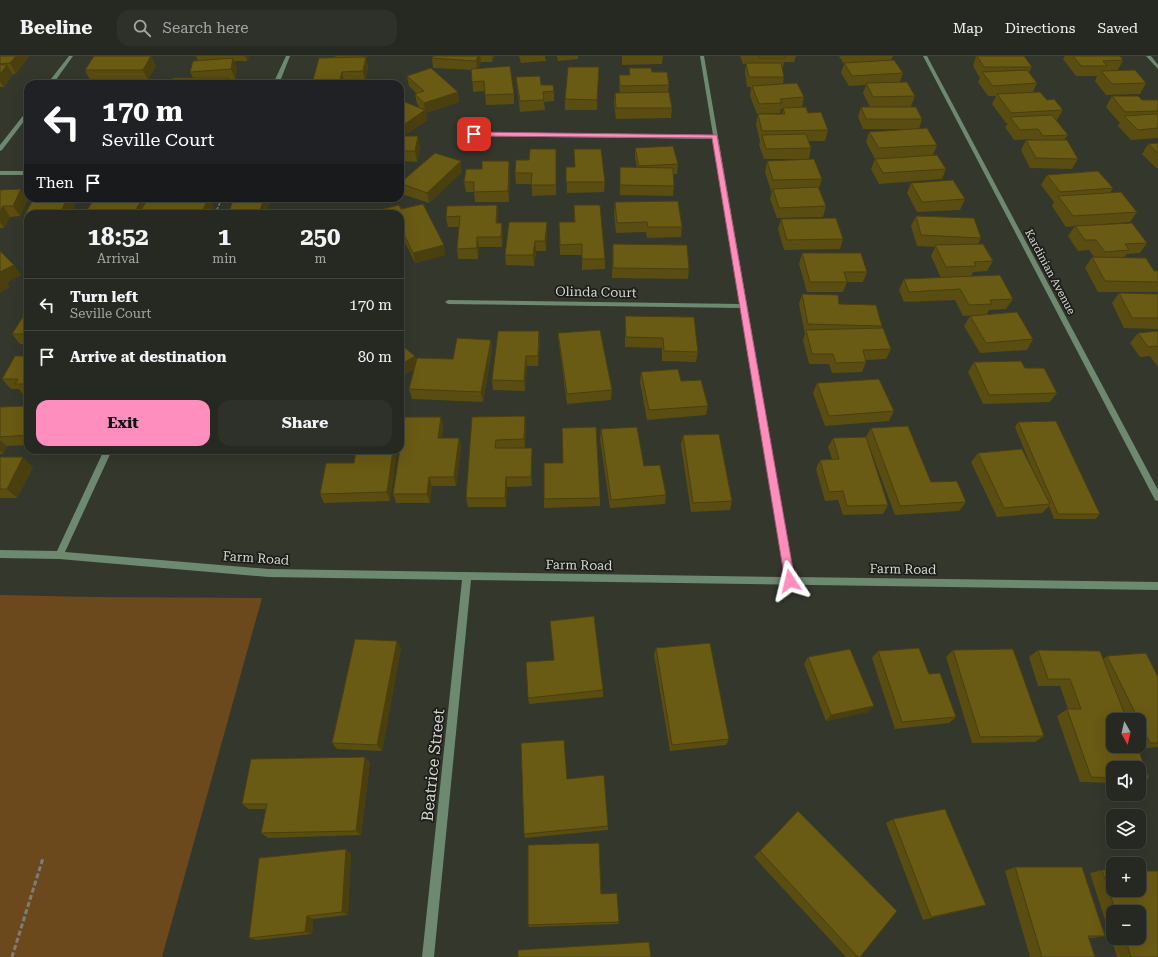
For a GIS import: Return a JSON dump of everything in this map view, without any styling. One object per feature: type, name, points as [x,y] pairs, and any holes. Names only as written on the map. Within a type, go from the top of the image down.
[{"type":"street","points":[[53,80],[72,56]]},
{"type":"street","points":[[278,80],[288,56]]},
{"type":"street","points":[[702,56],[714,136],[790,581]]},
{"type":"street","name":"Kardinian Avenue","points":[[925,56],[1158,498]]},
{"type":"street","points":[[1148,56],[1158,68]]},
{"type":"street","points":[[0,150],[24,118]]},
{"type":"street","points":[[474,134],[714,136]]},
{"type":"street","points":[[0,173],[24,173]]},
{"type":"street","name":"Olinda Court","points":[[448,302],[743,306]]},
{"type":"street","points":[[59,555],[106,454]]},
{"type":"street","name":"Farm Road","points":[[0,554],[59,555],[269,573],[1158,586]]},
{"type":"street","name":"Beatrice Street","points":[[428,957],[467,576]]},
{"type":"path","points":[[12,957],[43,858]]},
{"type":"shaded area","points":[[0,595],[262,598],[162,957],[0,957]]},
{"type":"building","points":[[0,56],[16,56],[10,63],[0,64]]},
{"type":"building","points":[[94,56],[151,56],[143,70],[85,70]]},
{"type":"building","points":[[433,56],[478,56],[476,61],[432,58]]},
{"type":"building","points":[[759,56],[785,56],[785,58],[759,58]]},
{"type":"building","points":[[977,56],[1024,56],[1032,67],[984,67]]},
{"type":"building","points":[[1073,56],[1120,56],[1123,60],[1103,61],[1107,66],[1081,66]]},
{"type":"building","points":[[366,57],[363,71],[342,72],[340,80],[313,80],[319,58]]},
{"type":"building","points":[[233,58],[231,69],[190,72],[193,61]]},
{"type":"building","points":[[894,60],[903,73],[852,76],[844,63]]},
{"type":"building","points":[[746,63],[781,63],[784,77],[749,77]]},
{"type":"building","points":[[0,65],[7,65],[0,74]]},
{"type":"building","points":[[510,66],[514,94],[485,95],[484,81],[472,82],[471,69]]},
{"type":"building","points":[[568,67],[599,67],[597,100],[565,99]]},
{"type":"building","points":[[431,68],[458,92],[424,103],[415,94],[424,91],[407,76]]},
{"type":"building","points":[[629,68],[651,68],[652,72],[667,72],[669,85],[620,86],[619,75],[630,75]]},
{"type":"building","points":[[1027,70],[1037,83],[993,86],[982,72]]},
{"type":"building","points":[[1135,70],[1146,83],[1112,84],[1101,71]]},
{"type":"building","points":[[540,76],[541,85],[553,85],[554,91],[543,92],[544,100],[520,101],[516,77]]},
{"type":"building","points":[[173,78],[228,78],[227,80],[172,80]]},
{"type":"building","points":[[907,82],[915,96],[873,97],[866,83]]},
{"type":"building","points":[[797,83],[804,97],[780,99],[782,103],[759,104],[752,86]]},
{"type":"building","points":[[669,92],[672,108],[616,108],[615,93]]},
{"type":"building","points":[[1040,92],[1047,100],[1054,99],[1063,110],[1011,113],[997,94]]},
{"type":"building","points":[[1112,96],[1138,96],[1142,100],[1158,100],[1158,111],[1125,112]]},
{"type":"building","points":[[404,102],[425,110],[404,125]]},
{"type":"building","points":[[806,107],[808,113],[821,112],[828,130],[762,131],[758,114],[785,114],[783,108]]},
{"type":"building","points":[[861,107],[916,107],[922,119],[866,119]]},
{"type":"building","points":[[1155,114],[1158,117],[1158,128],[1138,130],[1124,116]]},
{"type":"building","points":[[1052,115],[1068,135],[1043,136],[1038,129],[1020,130],[1010,117]]},
{"type":"building","points":[[927,128],[937,145],[879,148],[869,132]]},
{"type":"building","points":[[806,134],[811,148],[766,149],[762,135]]},
{"type":"building","points":[[404,136],[418,136],[415,151],[404,151]]},
{"type":"building","points":[[1026,140],[1067,140],[1078,159],[1036,158]]},
{"type":"building","points":[[1158,143],[1158,153],[1148,144]]},
{"type":"building","points":[[673,146],[678,164],[639,166],[635,148]]},
{"type":"building","points":[[530,149],[556,149],[556,185],[531,185],[532,173],[515,173],[516,160],[529,160]]},
{"type":"building","points":[[574,149],[601,149],[605,182],[566,182],[566,167],[575,167]]},
{"type":"building","points":[[435,153],[461,161],[427,193],[404,184],[404,180]]},
{"type":"building","points":[[937,155],[946,169],[883,173],[875,159]]},
{"type":"building","points":[[814,159],[822,179],[773,180],[767,161]]},
{"type":"building","points":[[482,161],[509,161],[508,191],[474,192],[474,182],[464,182],[466,169],[482,169]]},
{"type":"building","points":[[620,167],[673,168],[674,186],[620,185]]},
{"type":"building","points":[[1098,171],[1113,188],[1060,192],[1047,175]]},
{"type":"building","points":[[953,180],[965,199],[922,202],[911,183]]},
{"type":"building","points":[[818,187],[826,206],[779,208],[773,189]]},
{"type":"building","points":[[21,189],[13,206],[3,206],[0,212],[0,190]]},
{"type":"building","points":[[1121,192],[1137,212],[1073,216],[1058,196]]},
{"type":"building","points":[[678,201],[682,227],[648,227],[647,222],[617,223],[615,202]]},
{"type":"building","points":[[32,202],[65,202],[62,210],[27,210]]},
{"type":"building","points":[[92,202],[140,202],[136,210],[87,210]]},
{"type":"building","points":[[146,202],[206,202],[203,210],[141,210]]},
{"type":"building","points":[[232,202],[263,202],[260,210],[230,210]]},
{"type":"building","points":[[423,204],[444,245],[413,253],[404,234],[404,210],[379,210],[399,205],[401,209]]},
{"type":"building","points":[[497,205],[496,223],[502,223],[501,237],[477,237],[477,248],[457,249],[460,216],[446,217],[447,206]]},
{"type":"building","points":[[574,205],[600,205],[605,259],[582,259],[582,244],[560,245],[559,222],[575,222]]},
{"type":"building","points":[[916,216],[974,218],[981,238],[921,235]]},
{"type":"building","points":[[836,218],[843,239],[787,240],[781,219]]},
{"type":"building","points":[[509,222],[547,222],[545,241],[535,241],[533,255],[505,255]]},
{"type":"building","points":[[1132,223],[1147,243],[1125,244],[1129,250],[1105,252],[1096,240],[1085,240],[1075,226]]},
{"type":"building","points":[[613,244],[687,245],[689,269],[613,268]]},
{"type":"building","points":[[983,244],[993,261],[974,262],[976,266],[946,267],[935,245]]},
{"type":"building","points":[[0,252],[14,265],[0,272]]},
{"type":"building","points":[[802,253],[861,253],[867,272],[844,272],[847,282],[810,282]]},
{"type":"building","points":[[1092,257],[1146,258],[1154,271],[1158,271],[1158,282],[1105,281]]},
{"type":"building","points":[[1000,275],[1013,299],[990,300],[992,304],[969,305],[960,289],[909,292],[904,279]]},
{"type":"building","points":[[1119,293],[1158,294],[1158,318],[1132,318]]},
{"type":"building","points":[[802,294],[838,295],[839,304],[876,305],[882,326],[808,324]]},
{"type":"building","points":[[1017,312],[1033,339],[986,343],[970,316]]},
{"type":"building","points":[[24,315],[24,334],[12,334]]},
{"type":"building","points":[[625,316],[694,317],[698,352],[664,351],[663,338],[626,337]]},
{"type":"building","points":[[883,328],[891,349],[863,350],[866,362],[836,363],[833,354],[812,354],[806,330]]},
{"type":"building","points":[[600,330],[612,390],[567,394],[558,333]]},
{"type":"building","points":[[498,331],[539,331],[538,356],[526,356],[524,381],[492,380]]},
{"type":"building","points":[[1158,331],[1158,346],[1148,347],[1138,333]]},
{"type":"building","points":[[457,338],[491,340],[481,392],[409,389],[417,358],[453,359]]},
{"type":"building","points":[[404,347],[415,356],[404,363]]},
{"type":"building","points":[[15,356],[24,356],[24,384],[15,384],[18,379],[2,379]]},
{"type":"building","points":[[1021,361],[1025,368],[1044,368],[1057,393],[989,395],[974,362]]},
{"type":"building","points":[[678,369],[681,381],[701,380],[708,406],[649,410],[641,372]]},
{"type":"building","points":[[879,379],[894,411],[829,416],[817,383]]},
{"type":"building","points":[[24,406],[24,435],[0,437],[0,407]]},
{"type":"building","points":[[525,416],[524,439],[496,440],[495,448],[532,448],[531,477],[506,477],[505,498],[466,498],[472,417]]},
{"type":"building","points":[[405,417],[441,417],[438,438],[459,438],[454,477],[429,477],[427,494],[393,494],[399,454],[404,454]]},
{"type":"building","points":[[1056,421],[1100,514],[1058,514],[1018,422]]},
{"type":"building","points":[[908,426],[931,482],[957,481],[966,502],[900,506],[871,428]]},
{"type":"building","points":[[596,427],[600,498],[544,499],[544,463],[563,463],[562,428]]},
{"type":"building","points":[[637,427],[644,466],[660,465],[666,495],[611,500],[601,429]]},
{"type":"building","points":[[719,434],[732,501],[693,503],[683,435]]},
{"type":"building","points":[[866,437],[888,505],[847,506],[843,491],[829,492],[820,460],[839,459],[833,438]]},
{"type":"building","points":[[1022,449],[1050,504],[1004,508],[978,453]]},
{"type":"building","points":[[355,454],[392,454],[387,492],[320,494],[326,463],[354,463]]},
{"type":"building","points":[[0,457],[23,457],[7,489],[0,489]]},
{"type":"building","points":[[594,616],[603,690],[528,698],[526,662],[554,660],[550,621]]},
{"type":"building","points":[[355,639],[397,641],[377,745],[332,743]]},
{"type":"building","points":[[710,643],[729,739],[672,745],[656,648]]},
{"type":"building","points":[[919,648],[929,674],[940,673],[956,717],[902,722],[878,651]]},
{"type":"building","points":[[850,649],[874,706],[831,715],[808,657]]},
{"type":"building","points":[[1013,649],[1044,736],[980,737],[953,650]]},
{"type":"building","points":[[1038,650],[1100,651],[1124,713],[1106,713],[1106,753],[1140,753],[1143,761],[1106,761],[1106,778],[1091,777],[1067,709],[1081,709],[1070,679],[1048,679]]},
{"type":"building","points":[[1146,653],[1158,677],[1158,743],[1150,743],[1146,735],[1146,713],[1135,713],[1107,656]]},
{"type":"building","points":[[564,740],[567,779],[604,775],[608,826],[524,834],[521,743]]},
{"type":"building","points":[[365,757],[356,831],[261,833],[267,804],[242,804],[251,759]]},
{"type":"building","points":[[1146,770],[1149,778],[1146,778]]},
{"type":"building","points":[[945,809],[986,905],[931,917],[893,819]]},
{"type":"building","points":[[798,811],[897,911],[860,957],[858,957],[760,851]]},
{"type":"building","points":[[599,843],[601,894],[617,893],[619,922],[528,925],[528,845]]},
{"type":"building","points":[[346,849],[342,912],[307,916],[305,932],[249,938],[259,858]]},
{"type":"building","points":[[1015,867],[1082,867],[1105,936],[1088,936],[1095,957],[1042,957]]},
{"type":"building","points":[[1102,870],[1106,870],[1106,882]]},
{"type":"building","points":[[1146,871],[1158,871],[1158,957],[1131,957],[1127,945],[1146,945],[1146,905],[1114,905],[1111,897],[1146,897]]},
{"type":"building","points":[[649,942],[651,957],[518,957],[518,950]]},
{"type":"route","points":[[474,134],[714,136],[790,581]]}]
